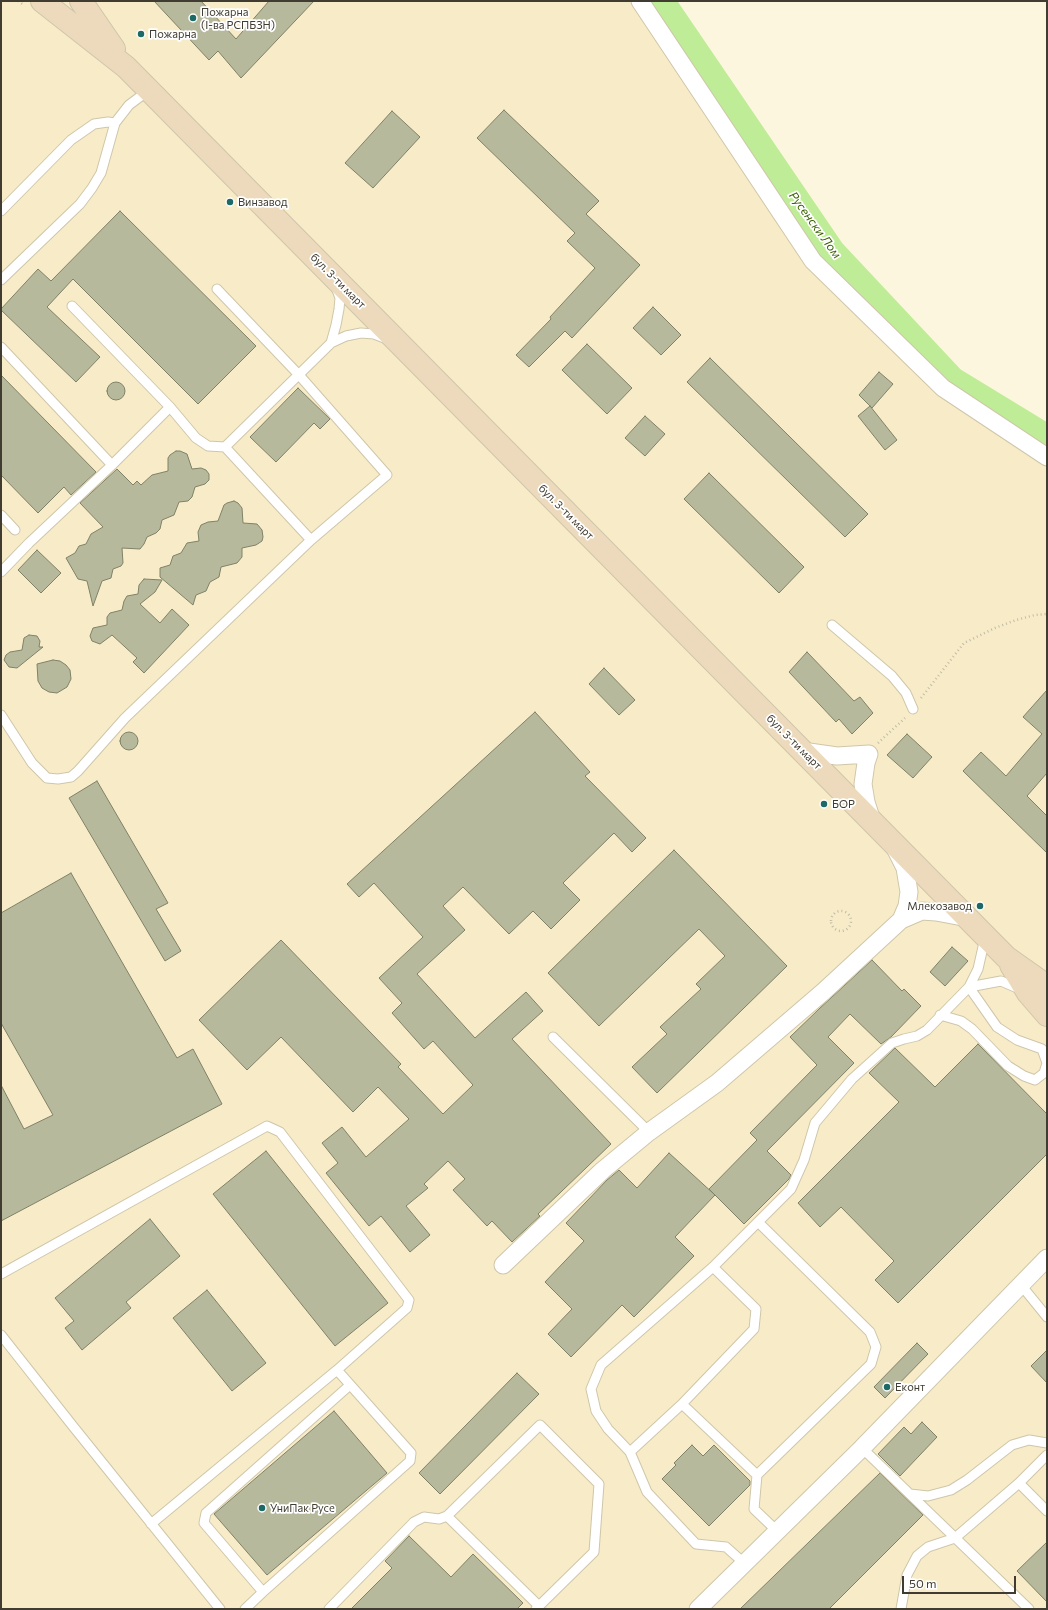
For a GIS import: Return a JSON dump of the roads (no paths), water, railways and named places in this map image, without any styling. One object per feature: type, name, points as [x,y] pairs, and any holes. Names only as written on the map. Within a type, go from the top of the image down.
[{"type":"main road","name":"бул. 3-ти март","points":[[42,1],[126,66],[1038,989],[1047,1015]]},
{"type":"main road","name":"бул. 3-ти март","points":[[81,1],[126,66]]},
{"type":"street","points":[[640,1],[813,261],[943,388],[1047,457]]},
{"type":"street","points":[[802,751],[837,756],[869,754],[863,784],[866,802],[872,822]]},
{"type":"street","points":[[891,841],[905,868],[909,892],[907,906],[901,920]]},
{"type":"street","points":[[503,1265],[603,1170],[649,1132],[717,1083],[823,992],[901,920],[922,912],[936,912],[968,918]]},
{"type":"street","points":[[698,1609],[862,1448],[1047,1258]]},
{"type":"lane","points":[[1,280],[80,204],[101,173],[115,123],[129,105],[149,90]]},
{"type":"lane","points":[[1,211],[71,140],[94,124],[108,122],[115,123]]},
{"type":"lane","points":[[331,343],[336,325],[340,298],[333,276]]},
{"type":"lane","points":[[1,715],[32,763],[47,778],[58,779],[71,776],[78,771],[125,718],[311,540],[387,475],[299,375],[217,289]]},
{"type":"lane","points":[[72,306],[170,407],[196,438],[208,446],[224,448],[311,540]]},
{"type":"lane","points":[[224,448],[331,343],[346,336],[361,333],[374,334],[401,345]]},
{"type":"lane","points":[[1,347],[112,465]]},
{"type":"lane","points":[[1,572],[170,407]]},
{"type":"lane","points":[[1,516],[15,530]]},
{"type":"lane","points":[[832,625],[892,676],[906,693],[913,709]]},
{"type":"lane","points":[[744,1563],[726,1547],[696,1544],[647,1492],[630,1452],[608,1429],[596,1411],[591,1389],[601,1365],[713,1267],[792,1189],[802,1165],[815,1124],[852,1079],[892,1043],[917,1036],[927,1030],[969,987],[978,969],[986,936]]},
{"type":"lane","points":[[969,987],[1001,981],[1038,989]]},
{"type":"lane","points":[[940,1015],[961,1021],[972,1029],[1008,1066],[1024,1076],[1035,1080],[1044,1073],[1047,1063],[1042,1049],[1018,1040],[997,1027],[969,987]]},
{"type":"lane","points":[[553,1037],[649,1132]]},
{"type":"lane","points":[[1,1274],[267,1126],[280,1132],[409,1300],[407,1308],[336,1370],[151,1524]]},
{"type":"lane","points":[[758,1222],[870,1332],[876,1347],[871,1364],[756,1475],[754,1509],[777,1531]]},
{"type":"lane","points":[[630,1452],[682,1404],[754,1329],[756,1309],[713,1267]]},
{"type":"lane","points":[[1021,1285],[1047,1317]]},
{"type":"lane","points":[[1,1335],[220,1609]]},
{"type":"lane","points":[[245,1609],[410,1461],[411,1453],[336,1370]]},
{"type":"lane","points":[[263,1592],[204,1523],[206,1513],[350,1385]]},
{"type":"lane","points":[[682,1404],[756,1475]]},
{"type":"lane","points":[[329,1609],[414,1522],[424,1517],[439,1519],[447,1516],[540,1425],[600,1484],[594,1552],[538,1607],[447,1516]]},
{"type":"lane","points":[[910,1494],[928,1496],[951,1490],[967,1480],[1012,1445],[1029,1440],[1047,1443]]},
{"type":"lane","points":[[862,1448],[1029,1609]]},
{"type":"lane","points":[[901,1609],[906,1575],[917,1556],[928,1547],[955,1538],[1019,1483],[1047,1455]]},
{"type":"lane","points":[[1019,1483],[1047,1511]]},
{"type":"waterway","name":"Русенски Лом","points":[[661,1],[832,252],[952,380],[1047,438]]},
{"type":"place","name":"Пожарна (I-ва РСПБЗН)","points":[[193,18]]},
{"type":"place","name":"Пожарна","points":[[141,34]]},
{"type":"place","name":"Винзавод","points":[[230,202]]},
{"type":"place","name":"БОР","points":[[824,804]]},
{"type":"place","name":"Млекозавод","points":[[980,906]]},
{"type":"place","name":"Еконт","points":[[887,1387]]},
{"type":"place","name":"УниПак Русе","points":[[262,1508]]}]
